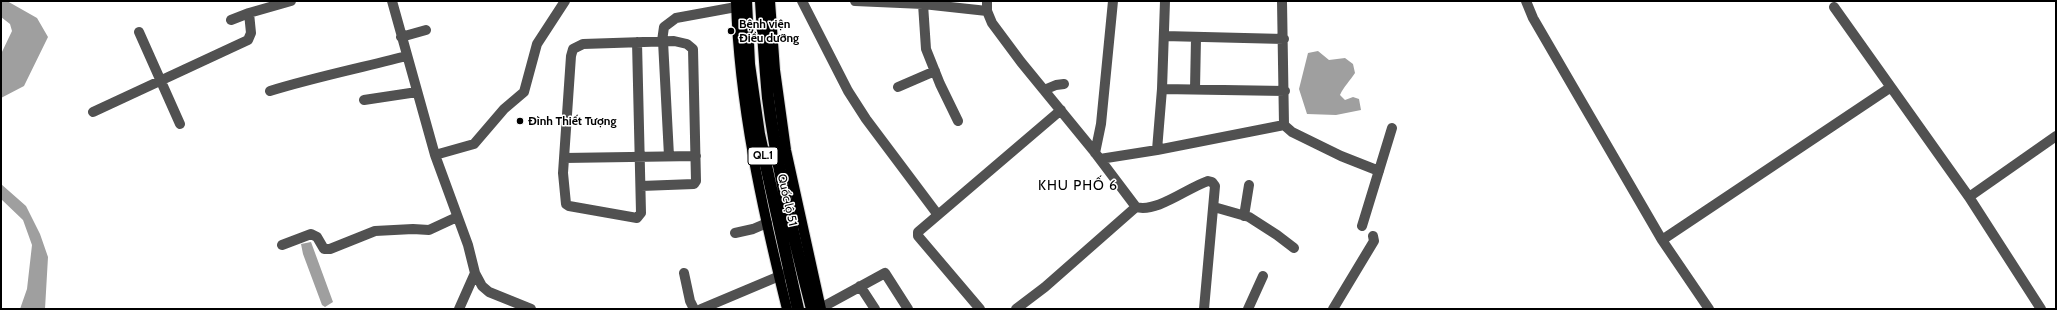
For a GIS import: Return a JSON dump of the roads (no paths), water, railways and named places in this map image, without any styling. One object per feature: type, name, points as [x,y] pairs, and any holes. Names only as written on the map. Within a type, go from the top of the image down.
[{"type":"highway","name":"Quốc lộ 51","points":[[761,1],[772,122],[807,270],[818,309]]},
{"type":"highway","name":"Quốc lộ 51","points":[[739,3],[750,64],[758,134],[784,274],[798,309]]},
{"type":"main road","name":"Quốc lộ 51","points":[[770,1],[775,70],[784,137],[807,270]]},
{"type":"main road","name":"Quốc lộ 51","points":[[739,3],[746,113],[767,223],[784,274],[787,309]]},
{"type":"street","points":[[231,20],[249,13],[291,1]]},
{"type":"street","points":[[392,1],[406,56],[435,155],[475,273],[482,286],[490,292],[519,307],[531,309]]},
{"type":"street","points":[[435,155],[474,144],[504,109],[524,92],[537,44],[565,1]]},
{"type":"street","points":[[802,1],[848,92],[866,119],[938,215]]},
{"type":"street","points":[[855,1],[987,6],[992,23],[1136,207],[1144,209],[1156,205],[1208,181],[1215,186],[1204,309]]},
{"type":"street","points":[[1097,156],[1113,1]]},
{"type":"street","points":[[1157,150],[1162,89],[1164,1]]},
{"type":"street","points":[[1282,1],[1285,91],[1284,125]]},
{"type":"street","points":[[1526,1],[1536,25],[1662,240],[1709,309]]},
{"type":"street","points":[[669,156],[662,41],[664,27],[676,18],[739,3]]},
{"type":"street","points":[[923,4],[924,43],[935,72],[958,122]]},
{"type":"street","points":[[1834,7],[1969,197],[2041,309]]},
{"type":"street","points":[[93,112],[248,40],[251,33],[249,13]]},
{"type":"street","points":[[401,37],[426,30]]},
{"type":"street","points":[[139,32],[180,124]]},
{"type":"street","points":[[1164,36],[1284,39]]},
{"type":"street","points":[[1195,89],[1196,38]]},
{"type":"street","points":[[637,42],[641,214],[637,218],[569,206],[566,204],[564,199],[564,158],[571,56],[573,49],[583,44],[662,41],[682,42],[693,49],[696,181],[694,184],[641,186]]},
{"type":"street","points":[[270,91],[292,84],[406,56]]},
{"type":"street","points":[[898,87],[935,72]]},
{"type":"street","points":[[1044,90],[1056,85],[1064,84]]},
{"type":"street","points":[[1662,240],[1891,87]]},
{"type":"street","points":[[1162,89],[1285,91]]},
{"type":"street","points":[[364,100],[417,92]]},
{"type":"street","points":[[980,309],[918,236],[918,232],[1060,110]]},
{"type":"street","points":[[1097,156],[1157,150],[1284,125]]},
{"type":"street","points":[[1284,125],[1292,132],[1341,156],[1379,171]]},
{"type":"street","points":[[1362,226],[1392,128]]},
{"type":"street","points":[[1969,197],[2056,136]]},
{"type":"street","points":[[564,158],[696,156]]},
{"type":"street","points":[[1244,216],[1249,185]]},
{"type":"street","points":[[1016,309],[1046,287],[1136,207]]},
{"type":"street","points":[[1214,207],[1244,216],[1277,235],[1294,248]]},
{"type":"street","points":[[282,245],[311,234],[317,237],[324,249],[330,249],[375,231],[413,229],[429,230],[457,217]]},
{"type":"street","points":[[735,234],[767,223]]},
{"type":"street","points":[[1333,309],[1374,241],[1373,236]]},
{"type":"street","points":[[459,309],[475,273]]},
{"type":"street","points":[[818,309],[885,273],[908,309]]},
{"type":"street","points":[[684,274],[690,301],[694,309]]},
{"type":"street","points":[[701,309],[784,274]]},
{"type":"street","points":[[1248,309],[1263,276]]},
{"type":"street","points":[[860,286],[875,309]]},
{"type":"place","name":"Bệnh viện Điều dưỡng","points":[[731,31]]},
{"type":"place","name":"Đình Thiết Tượng","points":[[520,121]]},
{"type":"district","name":"KHU PHỐ 6","points":[[1078,186]]}]
